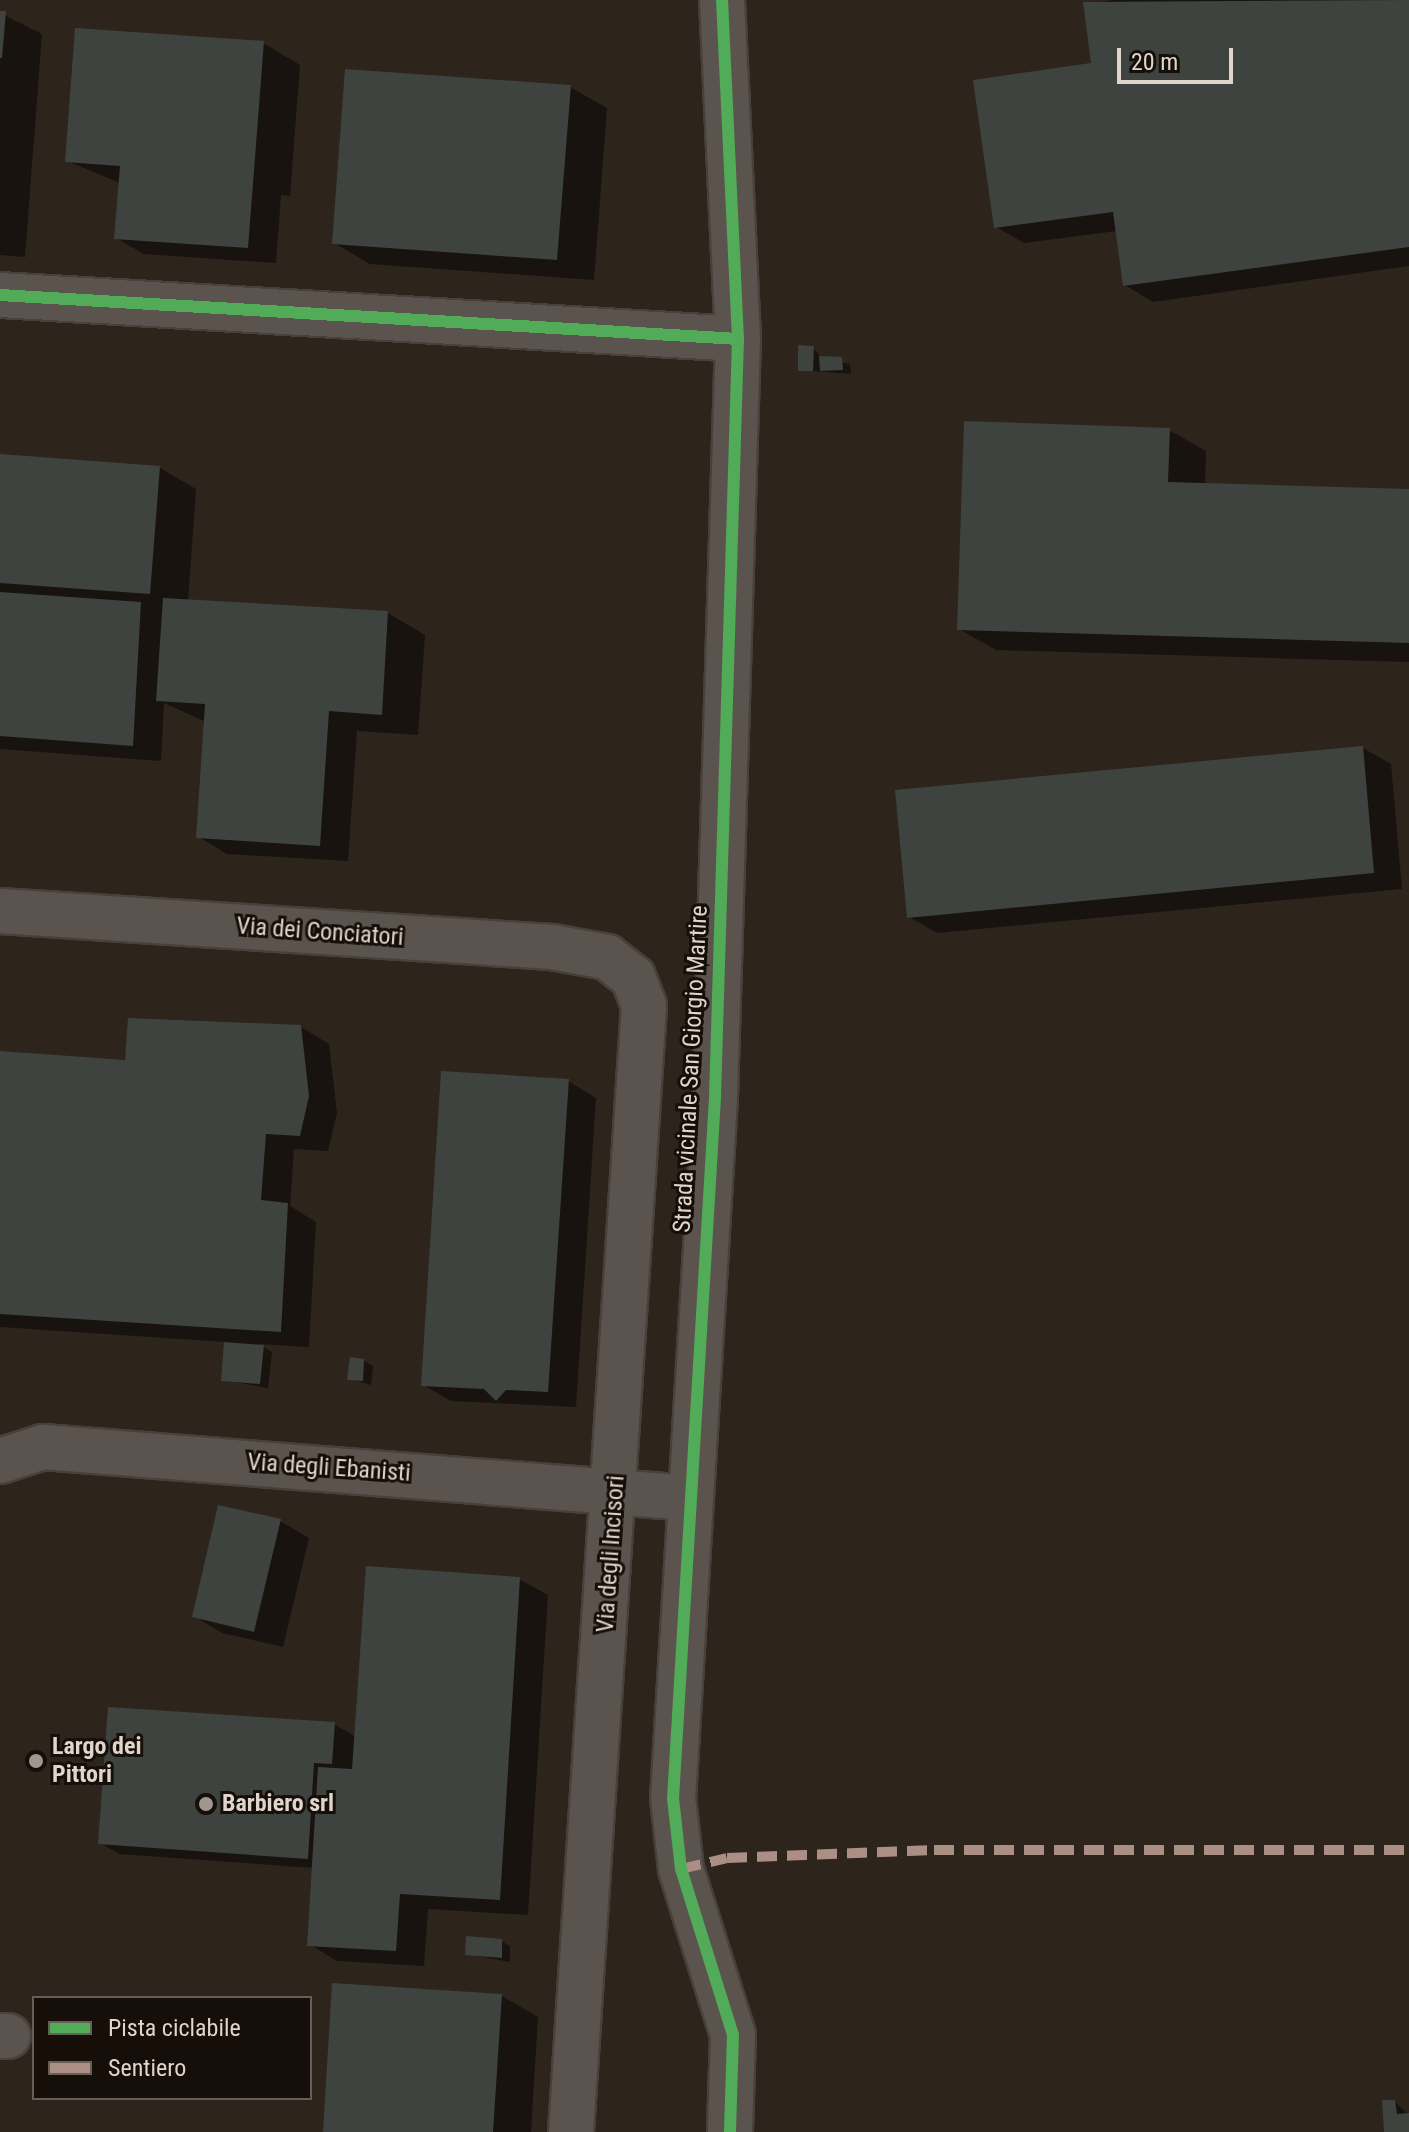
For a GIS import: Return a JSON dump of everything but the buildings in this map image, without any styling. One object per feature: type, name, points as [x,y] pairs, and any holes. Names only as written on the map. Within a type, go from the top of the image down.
[{"type":"street","name":"Strada vicinale San Giorgio Martire","points":[[722,0],[738,339],[715,1098],[673,1798],[681,1869],[733,2035],[730,2132]]},
{"type":"street","points":[[0,295],[738,339]]},
{"type":"street","name":"Via dei Conciatori","points":[[0,911],[552,947],[607,957],[633,977]]},
{"type":"street","name":"Via degli Incisori","points":[[571,2132],[616,1489],[644,1006],[633,977]]},
{"type":"street","name":"Via degli Ebanisti","points":[[0,1461],[43,1447],[616,1489],[689,1498]]},
{"type":"marked path","points":[[681,1869],[727,1858],[934,1850],[1409,1850]]},
{"type":"cycle path","points":[[722,0],[738,339],[715,1098],[673,1798],[681,1869],[733,2035],[730,2132]]},
{"type":"cycle path","points":[[0,295],[738,339]]},
{"type":"place","name":"Largo dei Pittori","points":[[36,1761]]},
{"type":"place","name":"Barbiero srl","points":[[206,1804]]}]
